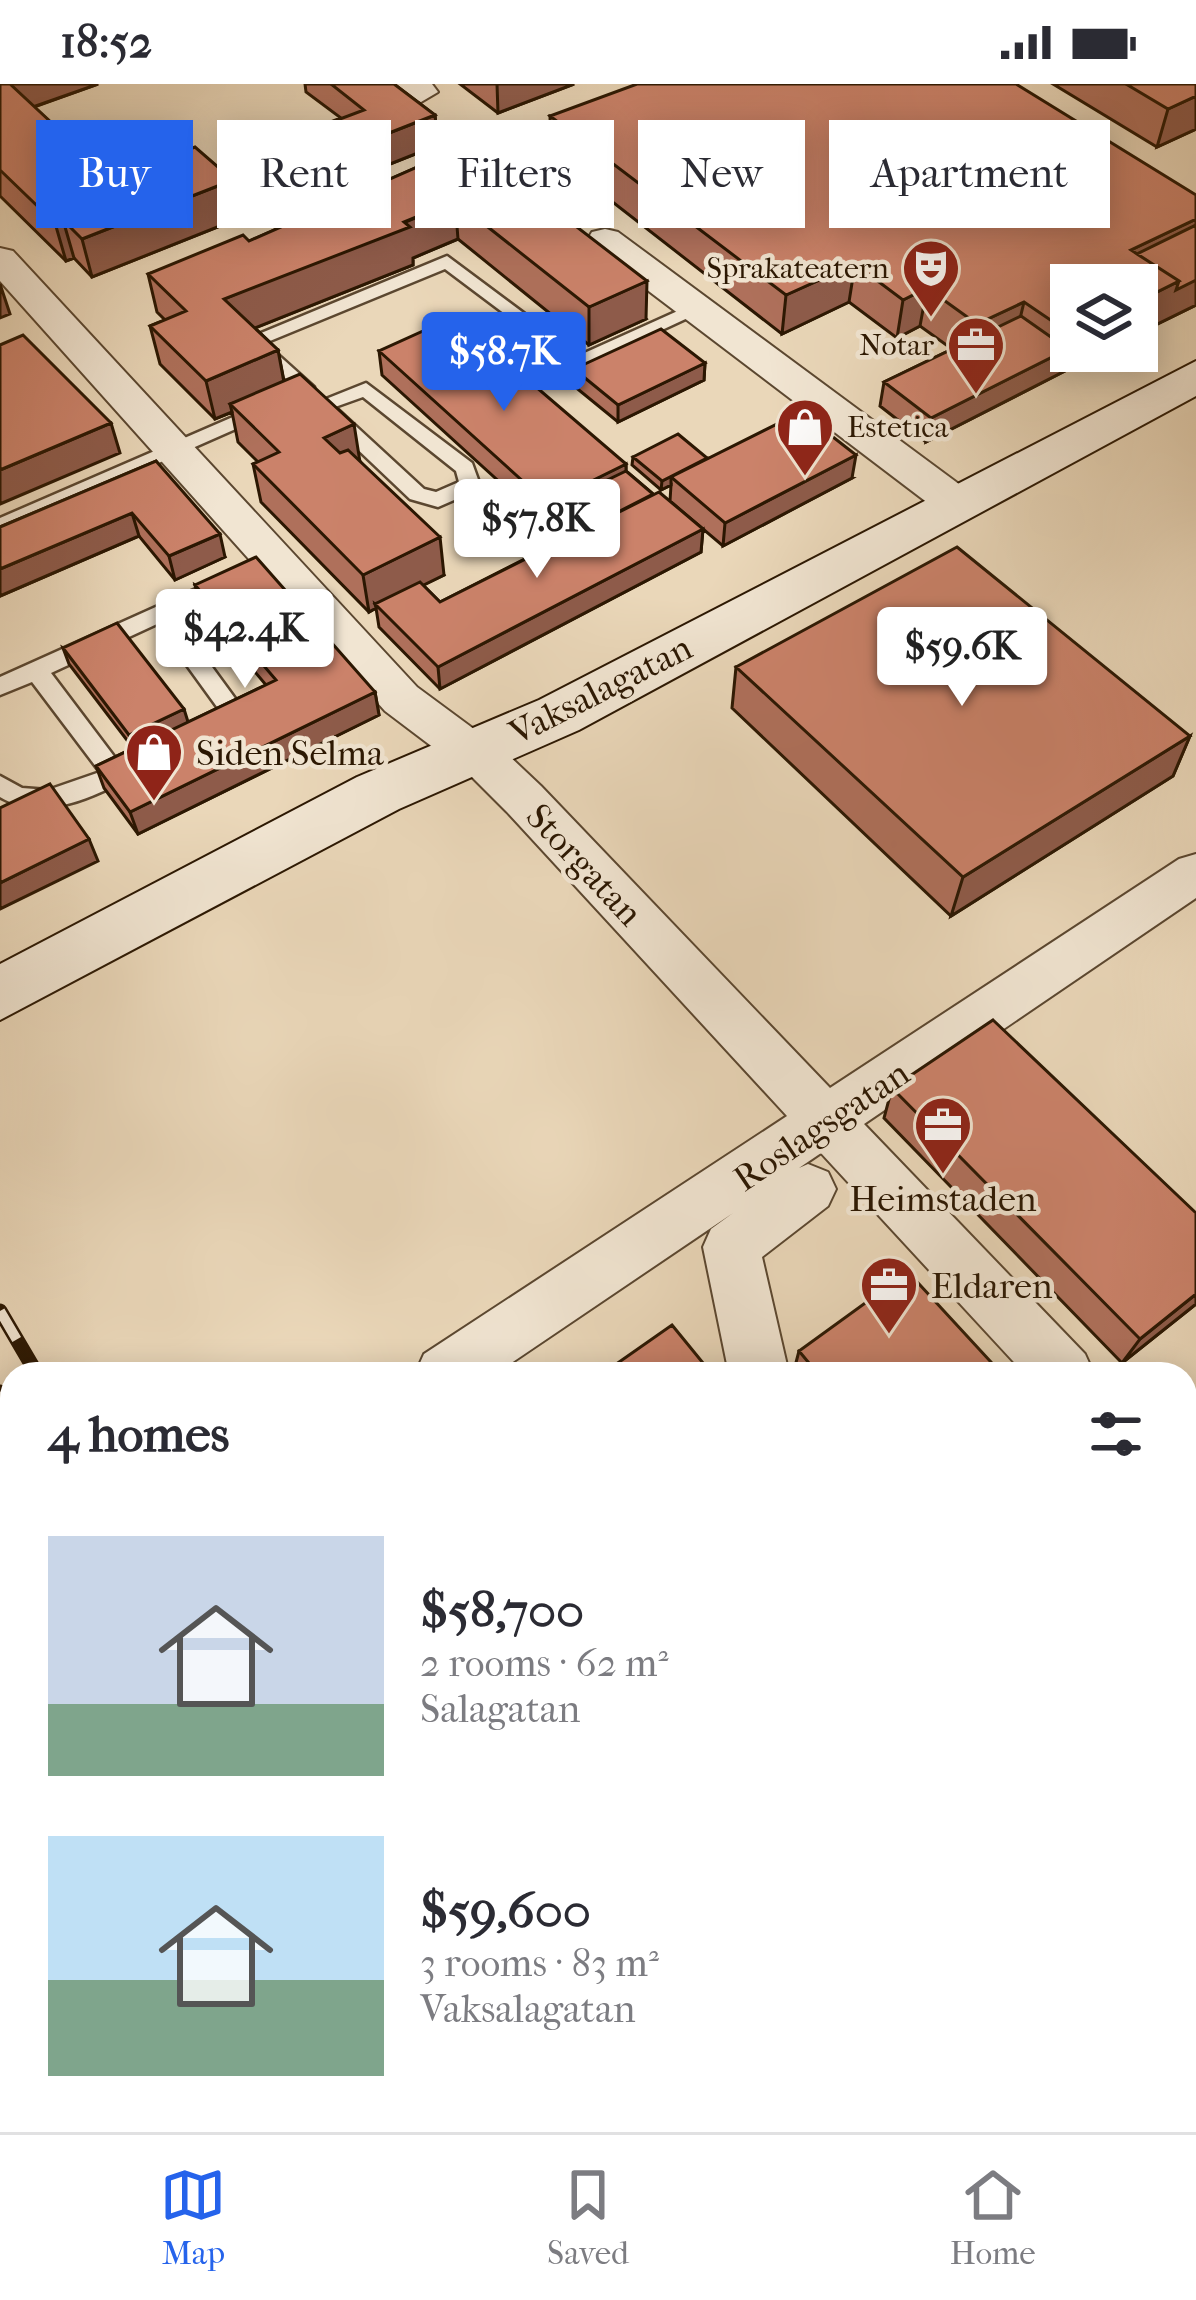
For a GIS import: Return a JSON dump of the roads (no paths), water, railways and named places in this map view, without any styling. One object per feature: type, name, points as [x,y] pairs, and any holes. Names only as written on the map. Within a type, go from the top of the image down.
[{"type":"main road","name":"Vaksalagatan","points":[[0,942],[453,739],[559,715],[1196,337]]},
{"type":"main road","name":"Vaksalagatan","points":[[940,490],[1196,376]]},
{"type":"main road","name":"Vaksalagatan","points":[[0,994],[364,800],[453,739]]},
{"type":"street","points":[[605,240],[940,490]]},
{"type":"street","name":"Storgatan","points":[[0,259],[401,699],[524,800],[1053,1362]]},
{"type":"street","points":[[16,342],[59,325]]},
{"type":"street","name":"Roslagsgatan","points":[[463,1362],[1196,873]]},
{"type":"street","points":[[756,1362],[731,1247],[808,1189]]},
{"type":"lane","points":[[0,526],[173,449],[314,398],[366,389],[465,468],[470,485],[438,500],[417,494],[314,398],[252,341],[447,262],[578,364],[698,309]]},
{"type":"lane","points":[[0,687],[275,560]]},
{"type":"lane","points":[[161,613],[234,714],[194,734]]},
{"type":"lane","points":[[36,670],[115,775]]},
{"type":"lane","points":[[0,785],[6,792],[41,799],[77,794],[154,754]]},
{"type":"railway","points":[[0,1311],[30,1362]]},
{"type":"place","name":"Sprakateatern","points":[[931,319]]},
{"type":"place","name":"Notar","points":[[976,396]]},
{"type":"place","name":"Estetica","points":[[805,478]]},
{"type":"place","name":"Siden Selma","points":[[154,803]]},
{"type":"place","name":"Heimstaden","points":[[943,1176]]},
{"type":"place","name":"Eldaren","points":[[889,1336]]}]
